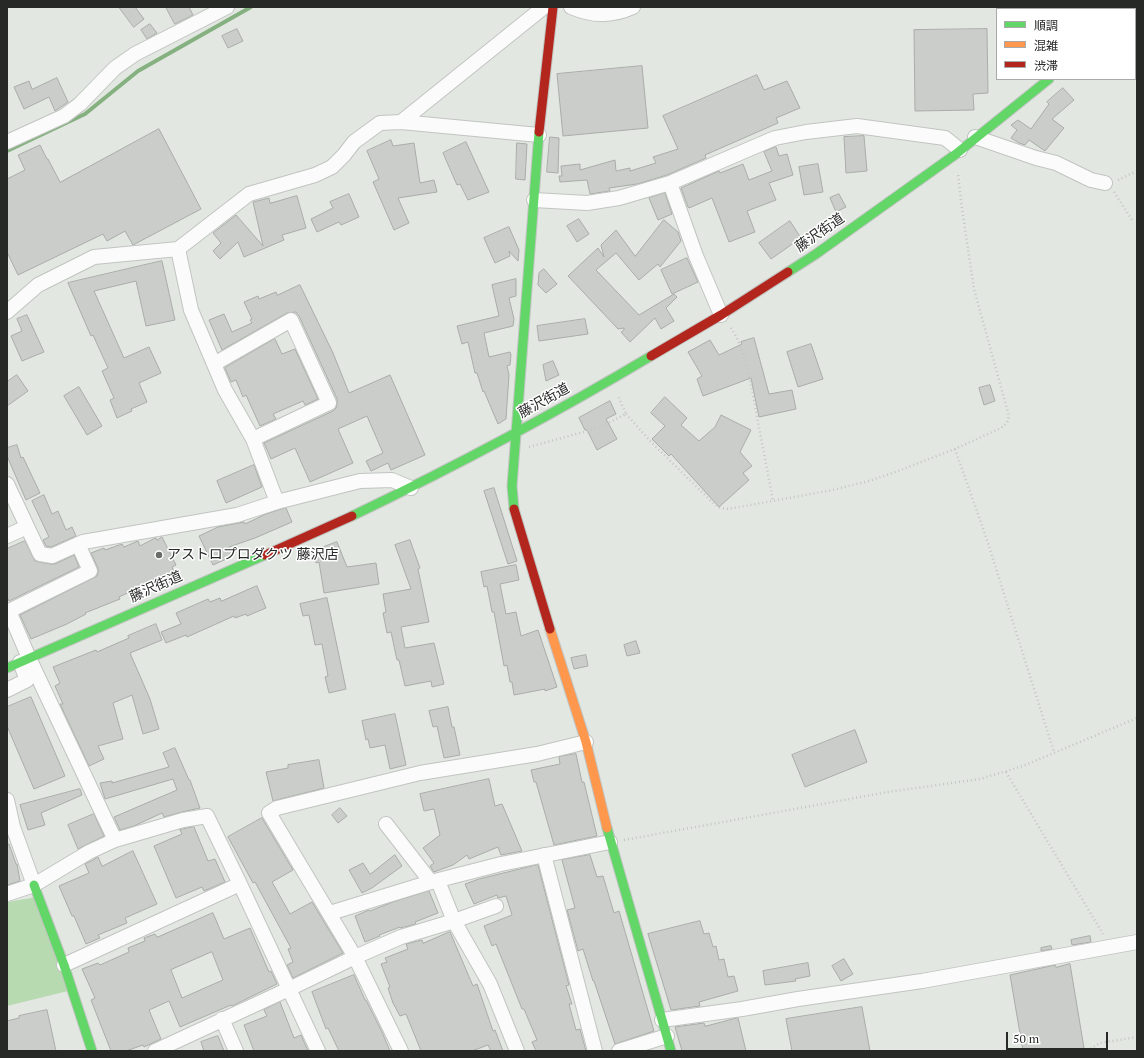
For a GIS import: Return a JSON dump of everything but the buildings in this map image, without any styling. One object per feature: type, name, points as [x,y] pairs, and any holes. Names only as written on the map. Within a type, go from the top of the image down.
[{"type":"main road","points":[[553,7],[539,135],[512,486],[514,512],[586,742],[610,842],[671,1051]]},
{"type":"main road","name":"藤沢街道","points":[[7,668],[316,533],[411,488],[516,433],[610,381],[721,315],[816,254],[958,152],[1048,80]]},
{"type":"main road","points":[[34,885],[64,965],[92,1051]]},
{"type":"street","points":[[7,142],[64,116],[80,104],[115,68],[135,54],[227,7]]},
{"type":"street","points":[[401,122],[544,7]]},
{"type":"street","points":[[570,7],[583,13],[610,15],[633,7]]},
{"type":"street","points":[[7,312],[38,285],[94,258],[178,249],[249,194],[315,175],[332,167],[354,142],[380,123],[401,122],[539,135]]},
{"type":"street","points":[[534,200],[587,203],[619,198],[670,183],[775,138],[806,132],[857,126],[945,138],[958,152]]},
{"type":"street","points":[[975,137],[1036,158],[1056,163],[1091,180],[1106,183]]},
{"type":"street","points":[[670,183],[696,256],[721,315]]},
{"type":"street","points":[[178,249],[191,310],[225,390],[252,439],[277,502]]},
{"type":"street","points":[[214,364],[291,320],[329,403],[252,439]]},
{"type":"street","points":[[7,484],[40,554],[52,556],[84,542],[237,514],[277,502],[360,481],[392,480],[411,488]]},
{"type":"street","points":[[7,536],[27,527]]},
{"type":"street","points":[[78,544],[90,571],[9,611],[25,660],[115,840]]},
{"type":"street","points":[[7,690],[27,680],[25,660]]},
{"type":"street","points":[[401,1051],[355,957],[269,813],[277,808],[420,773],[530,756],[586,742]]},
{"type":"street","points":[[7,800],[13,827],[34,885]]},
{"type":"street","points":[[7,894],[34,885],[89,852],[115,840],[183,820],[207,816],[318,1051]]},
{"type":"street","points":[[386,824],[434,882],[454,921],[490,984],[517,1051]]},
{"type":"street","points":[[330,913],[501,864],[610,842]]},
{"type":"street","points":[[544,856],[595,1051]]},
{"type":"street","points":[[64,965],[240,884]]},
{"type":"street","points":[[164,1049],[222,1019],[401,937],[454,921],[496,906]]},
{"type":"street","points":[[662,1020],[742,1010],[798,999],[922,981],[1137,942]]},
{"type":"street","points":[[222,1019],[236,1051]]},
{"type":"street","points":[[619,1051],[666,1036]]},
{"type":"path","points":[[610,381],[626,414],[652,443],[710,501],[720,508],[728,509],[834,490],[869,481],[955,449],[1001,428],[1007,423],[1008,416],[974,289],[960,202],[958,152]]},
{"type":"path","points":[[1132,220],[1106,183],[1121,179],[1137,171]]},
{"type":"path","points":[[721,315],[736,336],[743,355],[752,388],[773,501]]},
{"type":"path","points":[[515,451],[598,428],[626,414]]},
{"type":"path","points":[[955,449],[998,574],[1054,752]]},
{"type":"path","points":[[610,842],[874,795],[980,779],[1023,766],[1137,718]]},
{"type":"path","points":[[1006,772],[1087,907],[1109,947]]},
{"type":"path","points":[[1087,1051],[1100,1043],[1137,1037]]},
{"type":"green space","points":[[37,897],[68,991],[7,1006],[7,902]]},
{"type":"waterway","points":[[7,151],[85,114],[138,71],[251,7]]},
{"type":"traffic: fast","points":[[788,272],[816,254],[956,154],[1048,80]]},
{"type":"traffic: fast","points":[[514,509],[512,486],[539,132]]},
{"type":"traffic: fast","points":[[352,516],[578,399],[651,356]]},
{"type":"traffic: fast","points":[[7,668],[265,555]]},
{"type":"traffic: fast","points":[[607,828],[671,1051]]},
{"type":"traffic: fast","points":[[34,885],[64,965],[92,1051]]},
{"type":"traffic: slow","points":[[550,629],[586,742],[607,828]]},
{"type":"traffic: jam","points":[[539,132],[553,7]]},
{"type":"traffic: jam","points":[[651,356],[721,315],[788,272]]},
{"type":"traffic: jam","points":[[514,509],[550,629]]},
{"type":"traffic: jam","points":[[265,555],[352,516]]},
{"type":"place","name":"アストロプロダクツ 藤沢店","points":[[159,555]]}]
